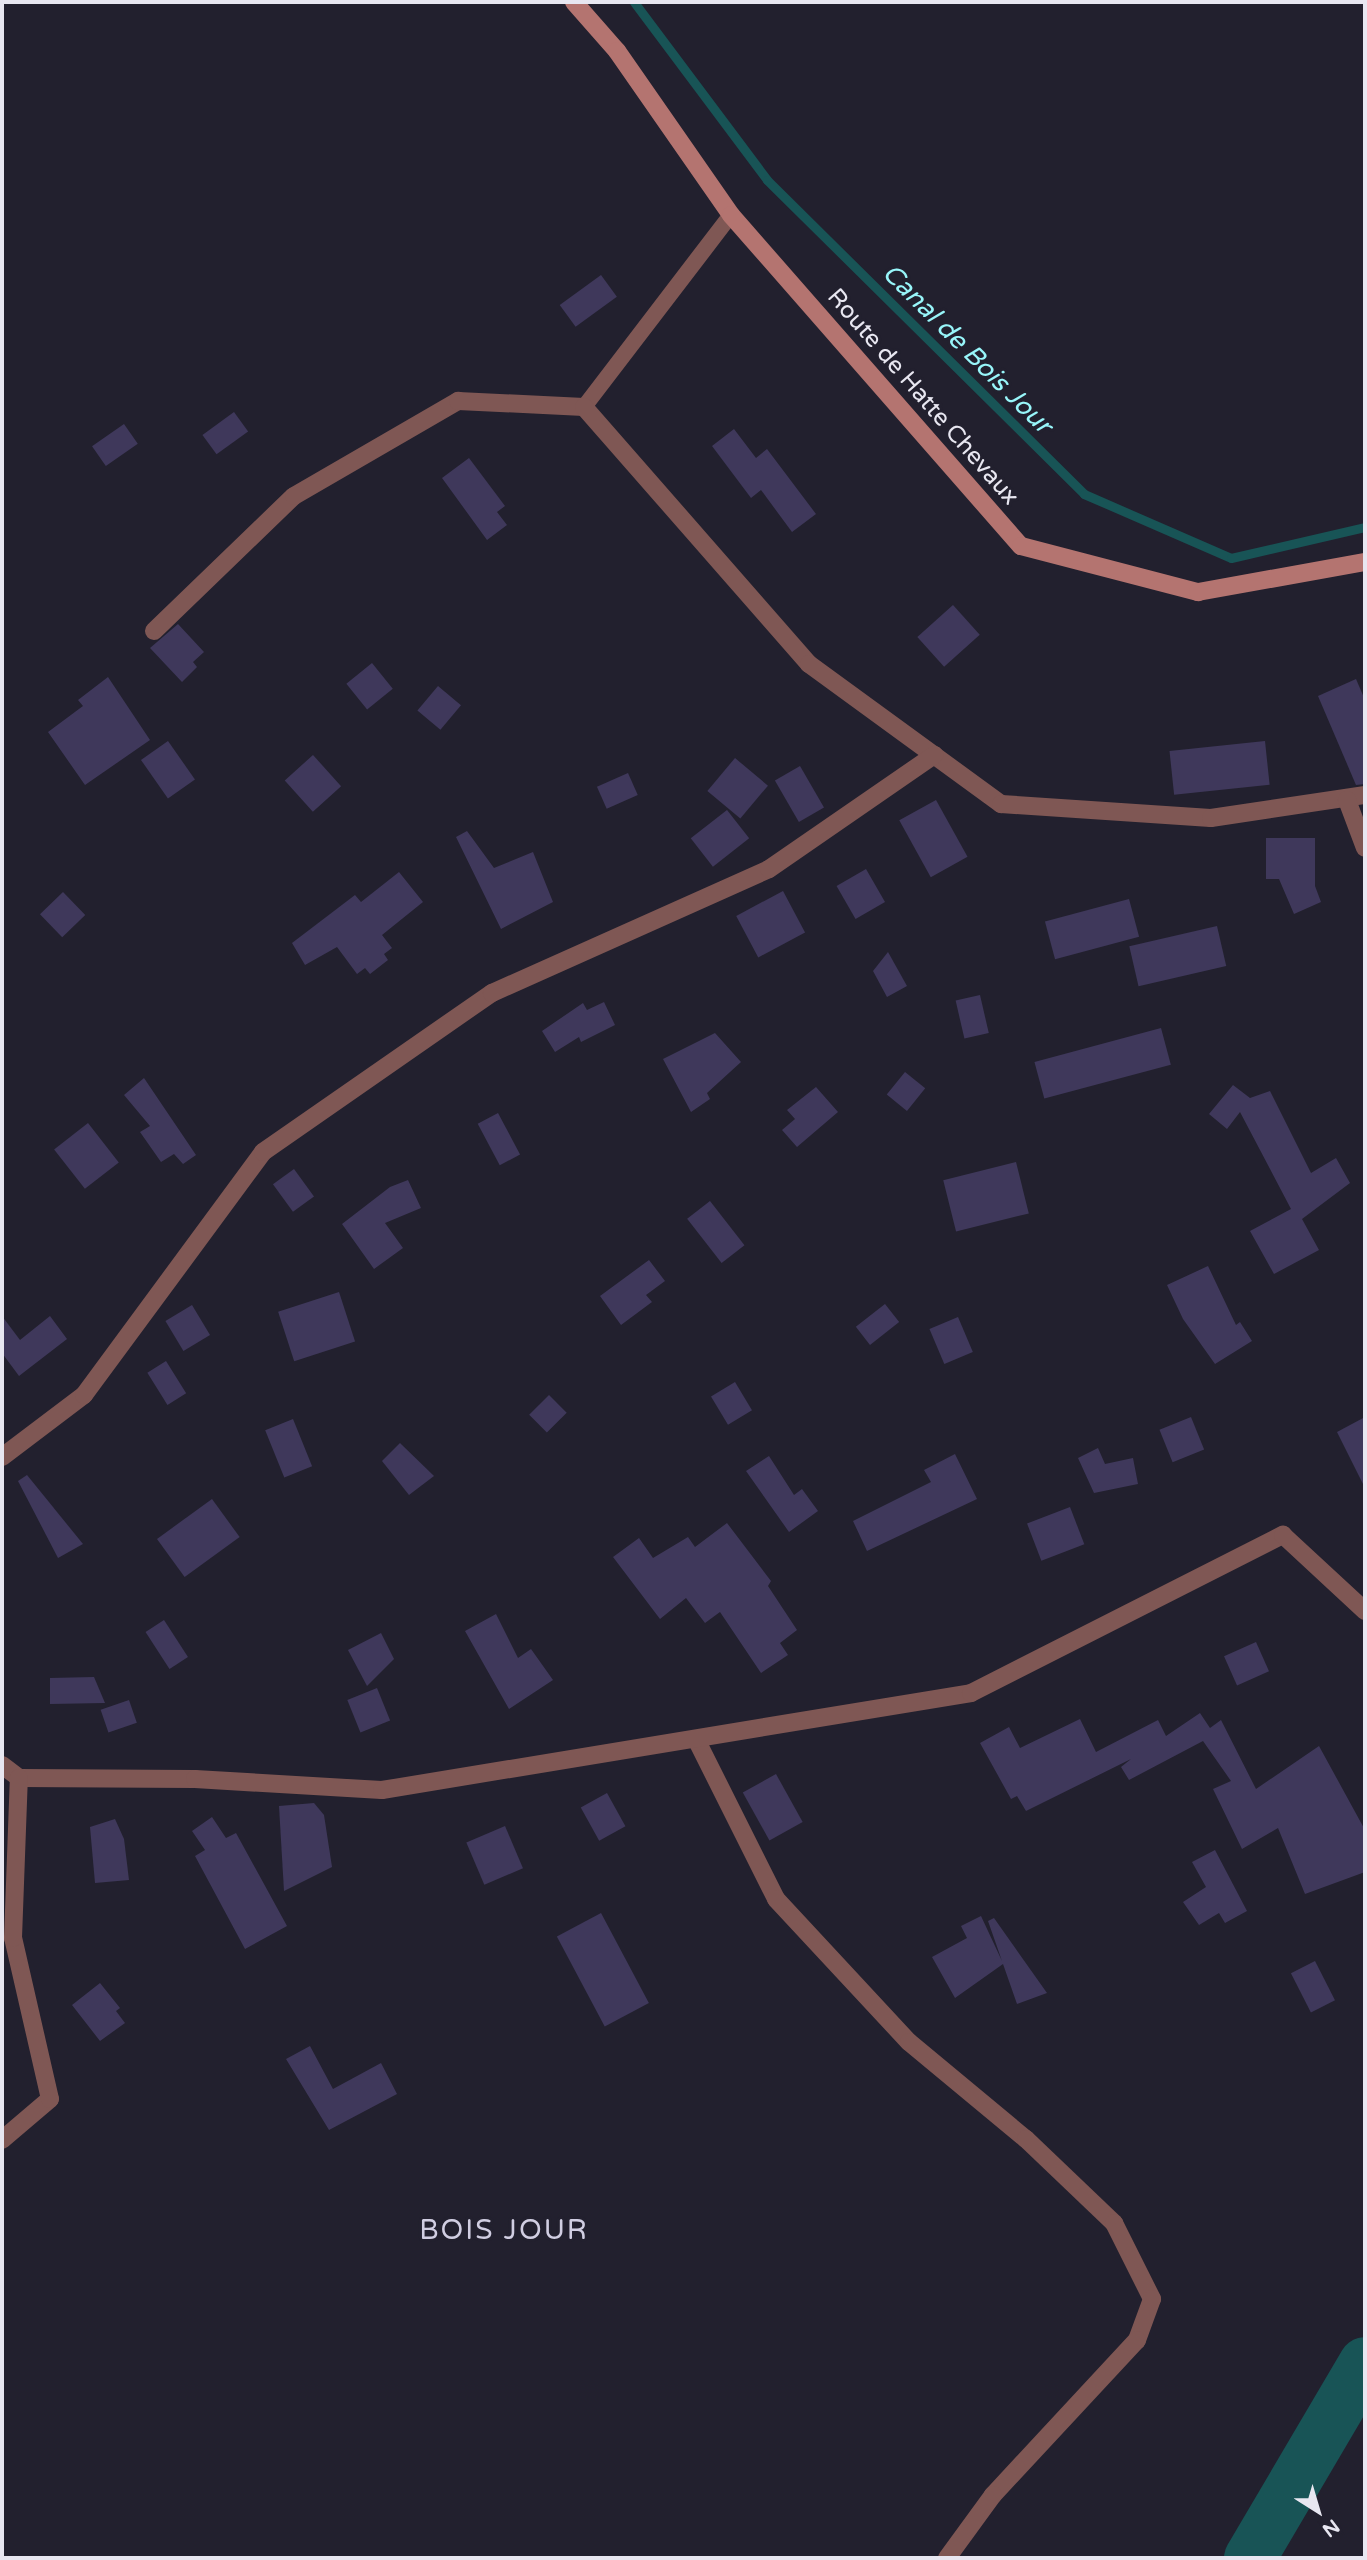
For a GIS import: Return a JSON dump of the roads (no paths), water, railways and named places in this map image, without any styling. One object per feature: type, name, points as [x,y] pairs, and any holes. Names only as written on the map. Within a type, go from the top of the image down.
[{"type":"street","name":"Route de Hatte Chevaux","points":[[574,2],[617,51],[731,215],[1021,546],[1198,592],[1365,562]]},
{"type":"street","points":[[154,631],[294,496],[458,401],[584,407],[808,664],[1002,804],[1211,818],[1347,800],[1365,795]]},
{"type":"street","points":[[2,1457],[85,1395],[263,1152],[492,993],[769,869],[934,755]]},
{"type":"street","points":[[1347,800],[1365,849]]},
{"type":"street","points":[[2,1765],[19,1778],[195,1779],[382,1790],[971,1693],[1283,1535],[1365,1611]]},
{"type":"street","points":[[696,1739],[776,1899],[909,2042],[1026,2138],[1114,2223],[1152,2299],[1137,2340],[993,2495],[947,2558]]},
{"type":"street","points":[[2,2140],[50,2099],[13,1938],[19,1778]]},
{"type":"lane","points":[[584,407],[731,215]]},
{"type":"waterway","name":"Canal de Bois Jour","points":[[634,2],[767,180],[1084,494],[1231,558],[1365,527]]},
{"type":"waterway","points":[[1250,2558],[1365,2363]]},
{"type":"district","name":"BOIS JOUR","points":[[504,2230]]}]
